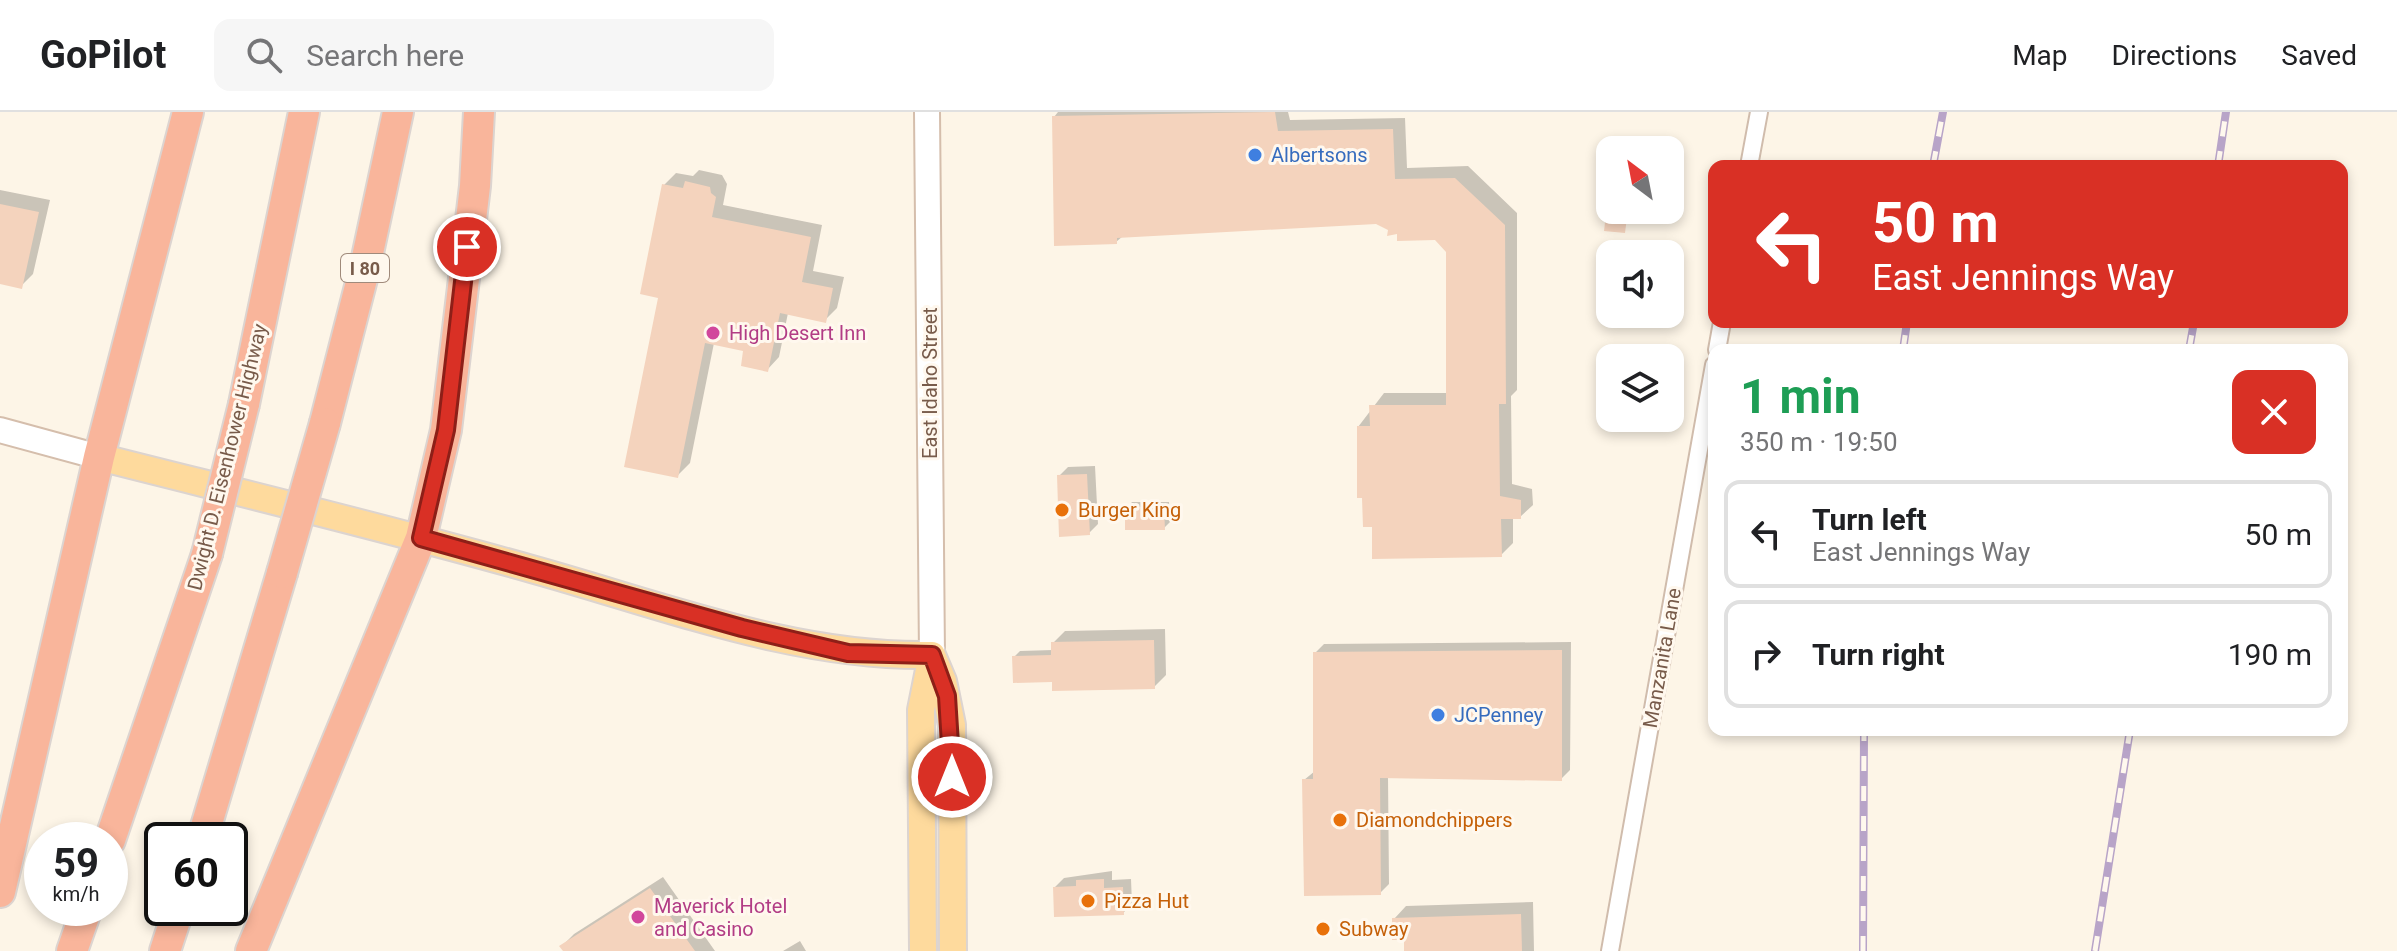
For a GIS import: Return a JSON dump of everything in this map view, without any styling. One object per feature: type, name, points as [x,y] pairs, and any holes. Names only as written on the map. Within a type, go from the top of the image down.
[{"type":"highway","points":[[0,892],[99,457],[188,112]]},
{"type":"highway","name":"Dwight D. Eisenhower Highway","points":[[116,822],[207,554],[244,404],[304,112]]},
{"type":"highway","name":"I 80","points":[[207,822],[325,423],[365,267],[398,112]]},
{"type":"highway","points":[[251,951],[421,538],[446,430],[475,186],[479,112]]},
{"type":"highway","points":[[72,951],[81,926]]},
{"type":"highway","points":[[165,951],[173,926]]},
{"type":"main road","points":[[99,457],[421,538],[742,628],[848,653],[932,655]]},
{"type":"main road","name":"East Idaho Street","points":[[923,951],[921,710],[932,655]]},
{"type":"main road","name":"East Idaho Street","points":[[932,655],[943,681],[952,725],[953,951]]},
{"type":"street","name":"East Idaho Street","points":[[927,112],[932,655]]},
{"type":"street","points":[[1750,160],[1759,112]]},
{"type":"street","name":"Manzanita Lane","points":[[1610,951],[1708,399]]},
{"type":"street","points":[[0,430],[99,457]]},
{"type":"building","points":[[1275,112],[1278,131],[1393,129],[1395,179],[1455,178],[1505,225],[1506,404],[1499,404],[1500,496],[1521,500],[1521,519],[1501,519],[1502,557],[1372,559],[1372,527],[1363,527],[1362,498],[1357,498],[1357,426],[1370,426],[1369,405],[1446,405],[1446,252],[1435,240],[1397,241],[1397,234],[1387,236],[1388,230],[1376,224],[1117,238],[1117,244],[1054,246],[1052,116]]},
{"type":"building","name":"High Desert Inn","points":[[685,181],[710,187],[716,197],[712,217],[811,237],[802,282],[833,288],[826,323],[780,313],[768,372],[741,366],[743,351],[705,343],[678,478],[624,467],[658,298],[640,294],[662,184],[683,188]]},
{"type":"building","points":[[0,204],[39,212],[22,289],[0,284]]},
{"type":"building","points":[[1605,224],[1626,224],[1625,233],[1604,231]]},
{"type":"building","points":[[1087,474],[1090,535],[1059,537],[1057,475]]},
{"type":"building","points":[[1125,507],[1164,507],[1165,530],[1125,530]]},
{"type":"building","points":[[1154,640],[1155,689],[1052,691],[1052,682],[1013,683],[1012,656],[1051,655],[1051,642]]},
{"type":"building","name":"JCPenney","points":[[1562,650],[1562,781],[1380,778],[1381,895],[1304,896],[1302,779],[1313,779],[1313,652]]},
{"type":"building","name":"Pizza Hut","points":[[1104,879],[1104,888],[1123,887],[1124,915],[1054,917],[1053,887],[1076,886],[1076,880]]},
{"type":"building","name":"Maverick Hotel and Casino","points":[[650,888],[695,951],[563,951],[559,946]]},
{"type":"building","points":[[1521,914],[1522,951],[1404,951],[1404,940],[1392,940],[1392,918]]},
{"type":"railway","points":[[1934,160],[1943,112]]},
{"type":"railway","points":[[2219,160],[2226,112]]},
{"type":"railway","points":[[1904,344],[1906,328]]},
{"type":"railway","points":[[2190,344],[2193,328]]},
{"type":"railway","points":[[1863,951],[1864,736]]},
{"type":"railway","points":[[2095,951],[2129,736]]},
{"type":"place","name":"Albertsons","points":[[1255,155]]},
{"type":"place","name":"High Desert Inn","points":[[713,333]]},
{"type":"place","name":"Burger King","points":[[1062,510]]},
{"type":"place","name":"JCPenney","points":[[1438,715]]},
{"type":"place","name":"Diamondchippers","points":[[1340,820]]},
{"type":"place","name":"Pizza Hut","points":[[1088,901]]},
{"type":"place","name":"Maverick Hotel and Casino","points":[[638,917]]},
{"type":"place","name":"Subway","points":[[1323,929]]},
{"type":"route","points":[[467,247],[446,430],[421,538],[742,628],[848,653],[932,655],[943,681],[952,725],[952,777]]}]
